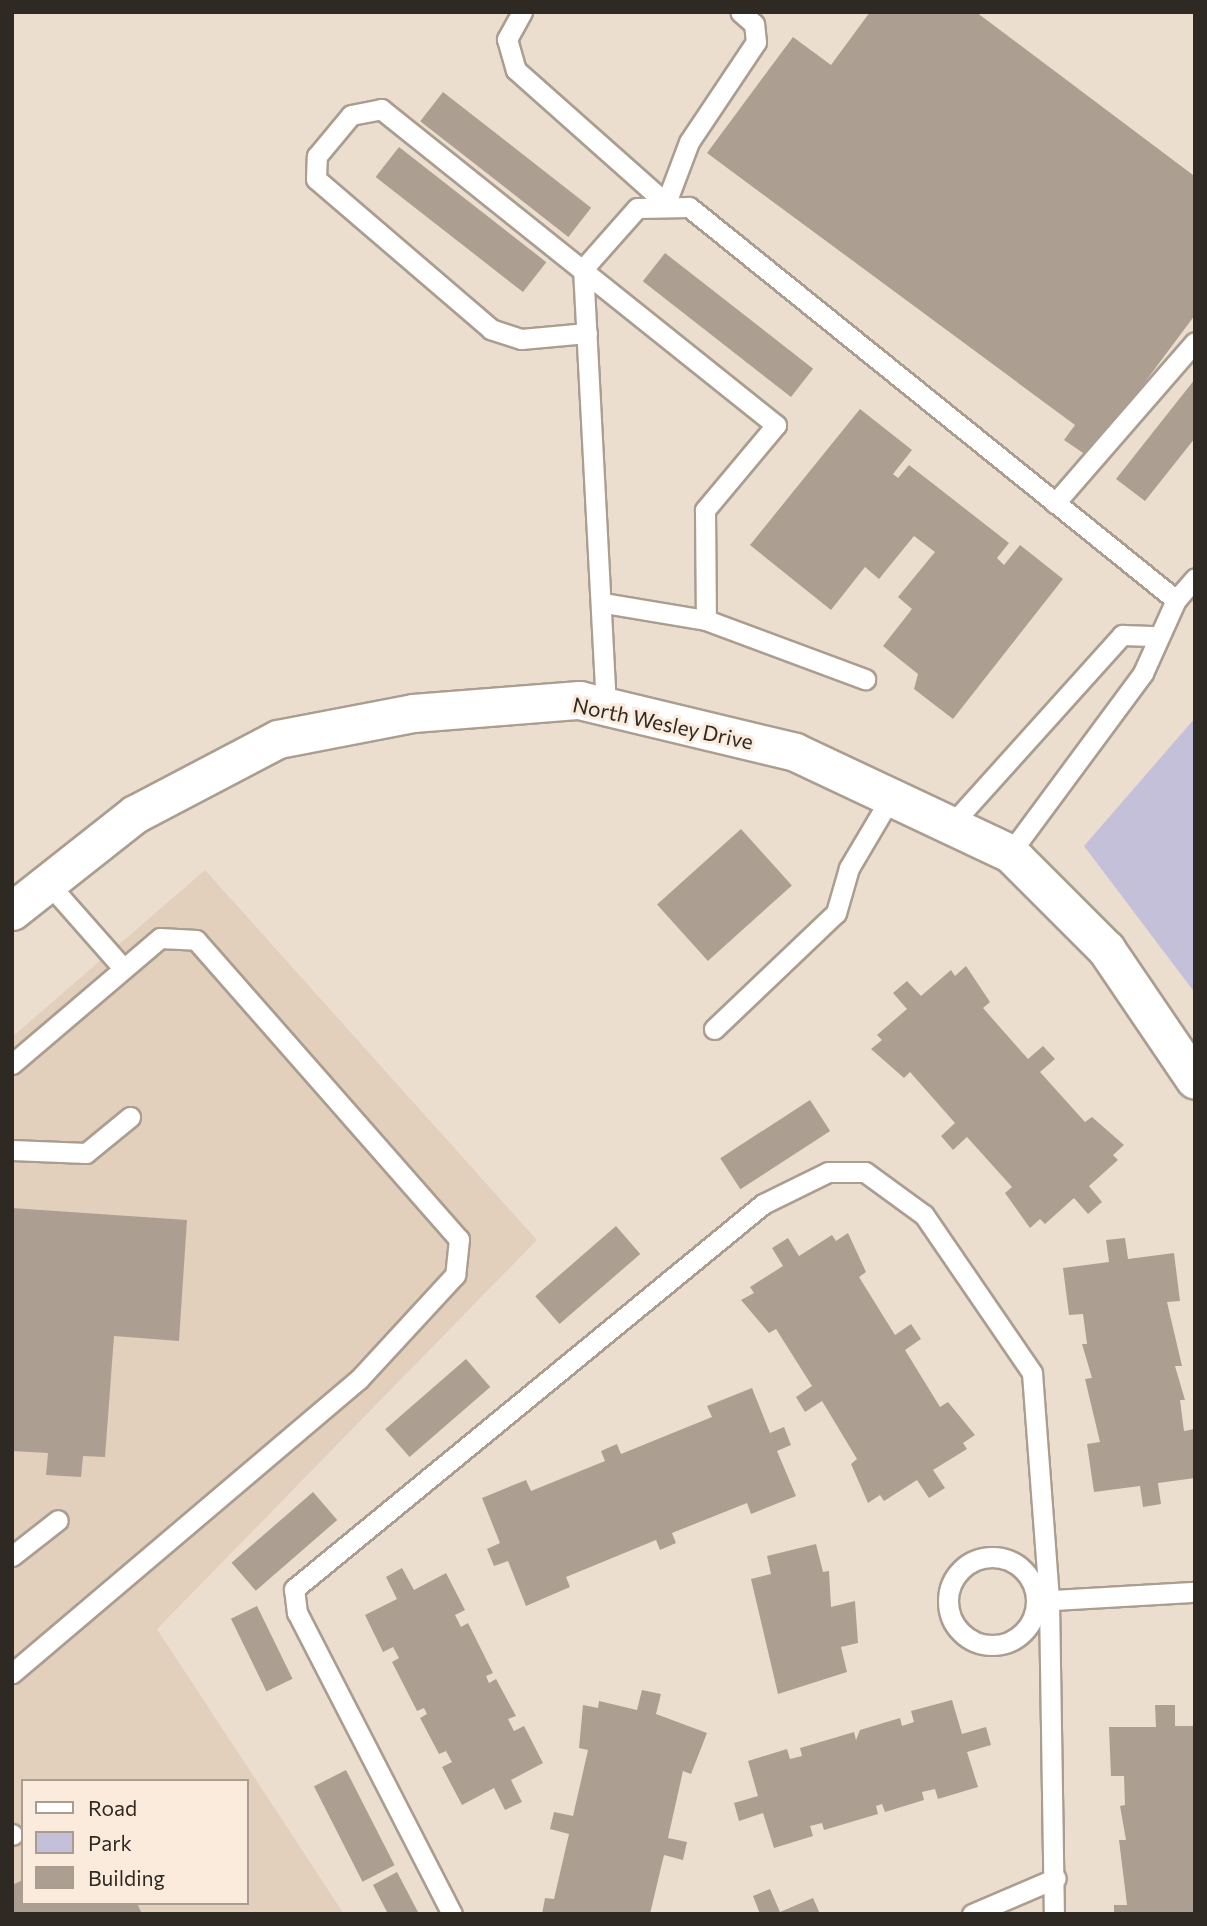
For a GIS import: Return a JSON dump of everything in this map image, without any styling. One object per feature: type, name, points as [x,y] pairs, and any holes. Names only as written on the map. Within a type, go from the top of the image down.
[{"type":"street","name":"North Wesley Drive","points":[[12,911],[135,814],[278,739],[413,713],[579,700],[795,752],[1010,853],[1106,949],[1195,1080]]},
{"type":"lane","points":[[522,12],[507,39],[516,70],[666,203]]},
{"type":"lane","points":[[666,203],[689,142],[755,42],[754,24],[740,12]]},
{"type":"lane","points":[[587,333],[521,339],[491,329],[316,179],[317,156],[351,115],[382,109],[776,425],[705,510],[706,620]]},
{"type":"lane","points":[[606,707],[604,603],[583,269],[637,208],[666,203],[689,206],[1176,600]]},
{"type":"lane","points":[[1055,503],[1195,342]]},
{"type":"lane","points":[[1010,853],[1143,673],[1176,600],[1195,578]]},
{"type":"lane","points":[[604,603],[706,620],[865,680]]},
{"type":"lane","points":[[951,825],[1122,635],[1159,636]]},
{"type":"lane","points":[[714,1029],[836,913],[849,869],[891,797]]},
{"type":"lane","points":[[48,883],[123,968]]},
{"type":"lane","points":[[12,1064],[160,938],[196,940],[459,1239],[455,1275],[359,1379],[120,1586],[12,1673]]},
{"type":"lane","points":[[12,1150],[86,1153],[130,1117]]},
{"type":"lane","points":[[452,1914],[297,1613],[294,1589],[763,1204],[828,1172],[865,1172],[924,1215],[1032,1373],[1056,1878],[1054,1914]]},
{"type":"lane","points":[[12,1556],[58,1520]]},
{"type":"lane","points":[[1002,1558],[1026,1574],[1042,1601],[1027,1628],[990,1646],[954,1624],[948,1597],[951,1582],[972,1562],[1002,1558]]},
{"type":"lane","points":[[1042,1601],[1195,1592]]},
{"type":"lane","points":[[972,1914],[1056,1878]]},
{"type":"shaded area","points":[[205,870],[537,1240],[157,1629],[344,1914],[12,1914],[12,1037]]},
{"type":"green space","points":[[1195,718],[1195,993],[1084,846]]},
{"type":"building","points":[[870,12],[976,12],[1193,175],[1195,315],[1089,457],[1064,440],[1075,425],[707,153],[793,37],[831,65]]},
{"type":"building","points":[[443,92],[591,208],[568,237],[420,121]]},
{"type":"building","points":[[399,147],[546,262],[523,292],[376,177]]},
{"type":"building","points":[[665,253],[813,369],[791,397],[643,281]]},
{"type":"building","points":[[1195,379],[1195,438],[1145,501],[1116,479]]},
{"type":"building","points":[[860,409],[912,450],[893,474],[898,478],[909,465],[1009,543],[997,558],[1004,565],[1020,545],[1063,579],[953,719],[914,689],[918,674],[883,646],[912,609],[898,597],[935,552],[914,536],[879,579],[865,567],[831,610],[750,545]]},
{"type":"building","points":[[741,829],[792,885],[708,961],[657,905]]},
{"type":"building","points":[[966,966],[990,1002],[983,1008],[1028,1059],[1043,1046],[1055,1059],[1040,1072],[1085,1122],[1092,1117],[1124,1145],[1113,1155],[1118,1160],[1089,1186],[1102,1202],[1088,1214],[1074,1198],[1045,1224],[1040,1219],[1030,1228],[1005,1193],[1012,1187],[967,1137],[953,1150],[941,1136],[955,1123],[910,1072],[904,1078],[871,1049],[882,1040],[877,1035],[907,1009],[893,993],[907,981],[921,996],[951,970],[955,976]]},
{"type":"building","points":[[810,1100],[830,1131],[740,1189],[720,1158]]},
{"type":"building","points":[[12,1208],[187,1220],[179,1341],[114,1336],[105,1457],[83,1456],[81,1477],[46,1475],[48,1453],[12,1451]]},
{"type":"building","points":[[616,1226],[640,1254],[560,1324],[535,1296]]},
{"type":"building","points":[[848,1233],[866,1272],[859,1277],[895,1335],[911,1324],[921,1339],[905,1350],[940,1407],[948,1402],[975,1435],[963,1443],[967,1449],[933,1470],[945,1488],[929,1498],[917,1480],[884,1501],[880,1495],[868,1503],[851,1464],[857,1459],[822,1401],[805,1412],[796,1397],[812,1386],[776,1329],[769,1333],[741,1300],[754,1293],[750,1287],[783,1266],[772,1248],[788,1238],[799,1256],[832,1235],[836,1241]]},
{"type":"building","points":[[1125,1238],[1128,1259],[1174,1253],[1180,1301],[1167,1302],[1182,1366],[1175,1366],[1185,1400],[1180,1400],[1184,1431],[1195,1429],[1195,1478],[1158,1483],[1161,1504],[1143,1507],[1140,1486],[1094,1492],[1087,1444],[1100,1442],[1085,1379],[1092,1378],[1082,1344],[1087,1344],[1083,1314],[1069,1315],[1063,1268],[1109,1262],[1106,1240]]},
{"type":"building","points":[[466,1359],[490,1387],[410,1457],[385,1429]]},
{"type":"building","points":[[752,1388],[770,1433],[784,1427],[791,1445],[777,1451],[796,1496],[751,1514],[747,1503],[672,1533],[676,1543],[660,1550],[656,1540],[566,1577],[570,1587],[526,1606],[508,1561],[494,1566],[487,1549],[500,1543],[482,1498],[526,1480],[531,1491],[605,1461],[601,1451],[617,1444],[621,1454],[712,1417],[707,1406]]},
{"type":"building","points":[[313,1492],[337,1520],[256,1591],[231,1563]]},
{"type":"building","points":[[816,1544],[823,1572],[829,1571],[831,1607],[855,1601],[858,1643],[841,1647],[847,1672],[778,1694],[751,1579],[771,1574],[767,1556]]},
{"type":"building","points":[[402,1568],[414,1590],[446,1573],[465,1610],[455,1615],[461,1627],[468,1623],[493,1673],[486,1676],[489,1683],[496,1679],[516,1716],[508,1719],[514,1731],[524,1726],[543,1763],[511,1780],[522,1802],[505,1810],[494,1788],[462,1805],[442,1767],[452,1762],[446,1751],[439,1754],[420,1718],[427,1714],[424,1708],[417,1711],[392,1662],[399,1658],[393,1647],[383,1652],[365,1615],[397,1599],[386,1577]]},
{"type":"building","points":[[257,1606],[293,1679],[266,1692],[231,1619]]},
{"type":"building","points":[[642,1690],[661,1694],[656,1714],[707,1733],[691,1774],[683,1771],[668,1838],[687,1842],[683,1860],[664,1855],[650,1914],[542,1914],[545,1898],[554,1899],[569,1834],[550,1829],[554,1812],[573,1816],[588,1750],[579,1748],[583,1705],[598,1708],[599,1701],[637,1710]]},
{"type":"building","points":[[952,1700],[962,1734],[986,1727],[991,1745],[967,1752],[978,1787],[938,1799],[935,1789],[922,1792],[924,1800],[885,1812],[882,1804],[876,1806],[878,1814],[824,1830],[822,1823],[810,1826],[813,1836],[774,1848],[763,1813],[739,1821],[734,1803],[758,1796],[748,1761],[787,1749],[790,1759],[802,1756],[800,1748],[854,1732],[856,1740],[860,1730],[900,1718],[902,1726],[914,1722],[911,1711]]},
{"type":"building","points":[[1155,1705],[1175,1705],[1175,1726],[1195,1726],[1195,1914],[1114,1914],[1114,1905],[1127,1905],[1119,1840],[1126,1840],[1120,1806],[1125,1805],[1124,1776],[1111,1776],[1109,1727],[1156,1727]]},
{"type":"building","points":[[346,1770],[395,1865],[363,1882],[314,1786]]},
{"type":"building","points":[[397,1872],[419,1914],[388,1914],[373,1885]]},
{"type":"building","points":[[21,1881],[21,1905],[138,1905],[142,1914],[12,1914],[12,1885]]},
{"type":"building","points":[[770,1889],[780,1912],[813,1898],[820,1914],[760,1914],[753,1896]]}]
